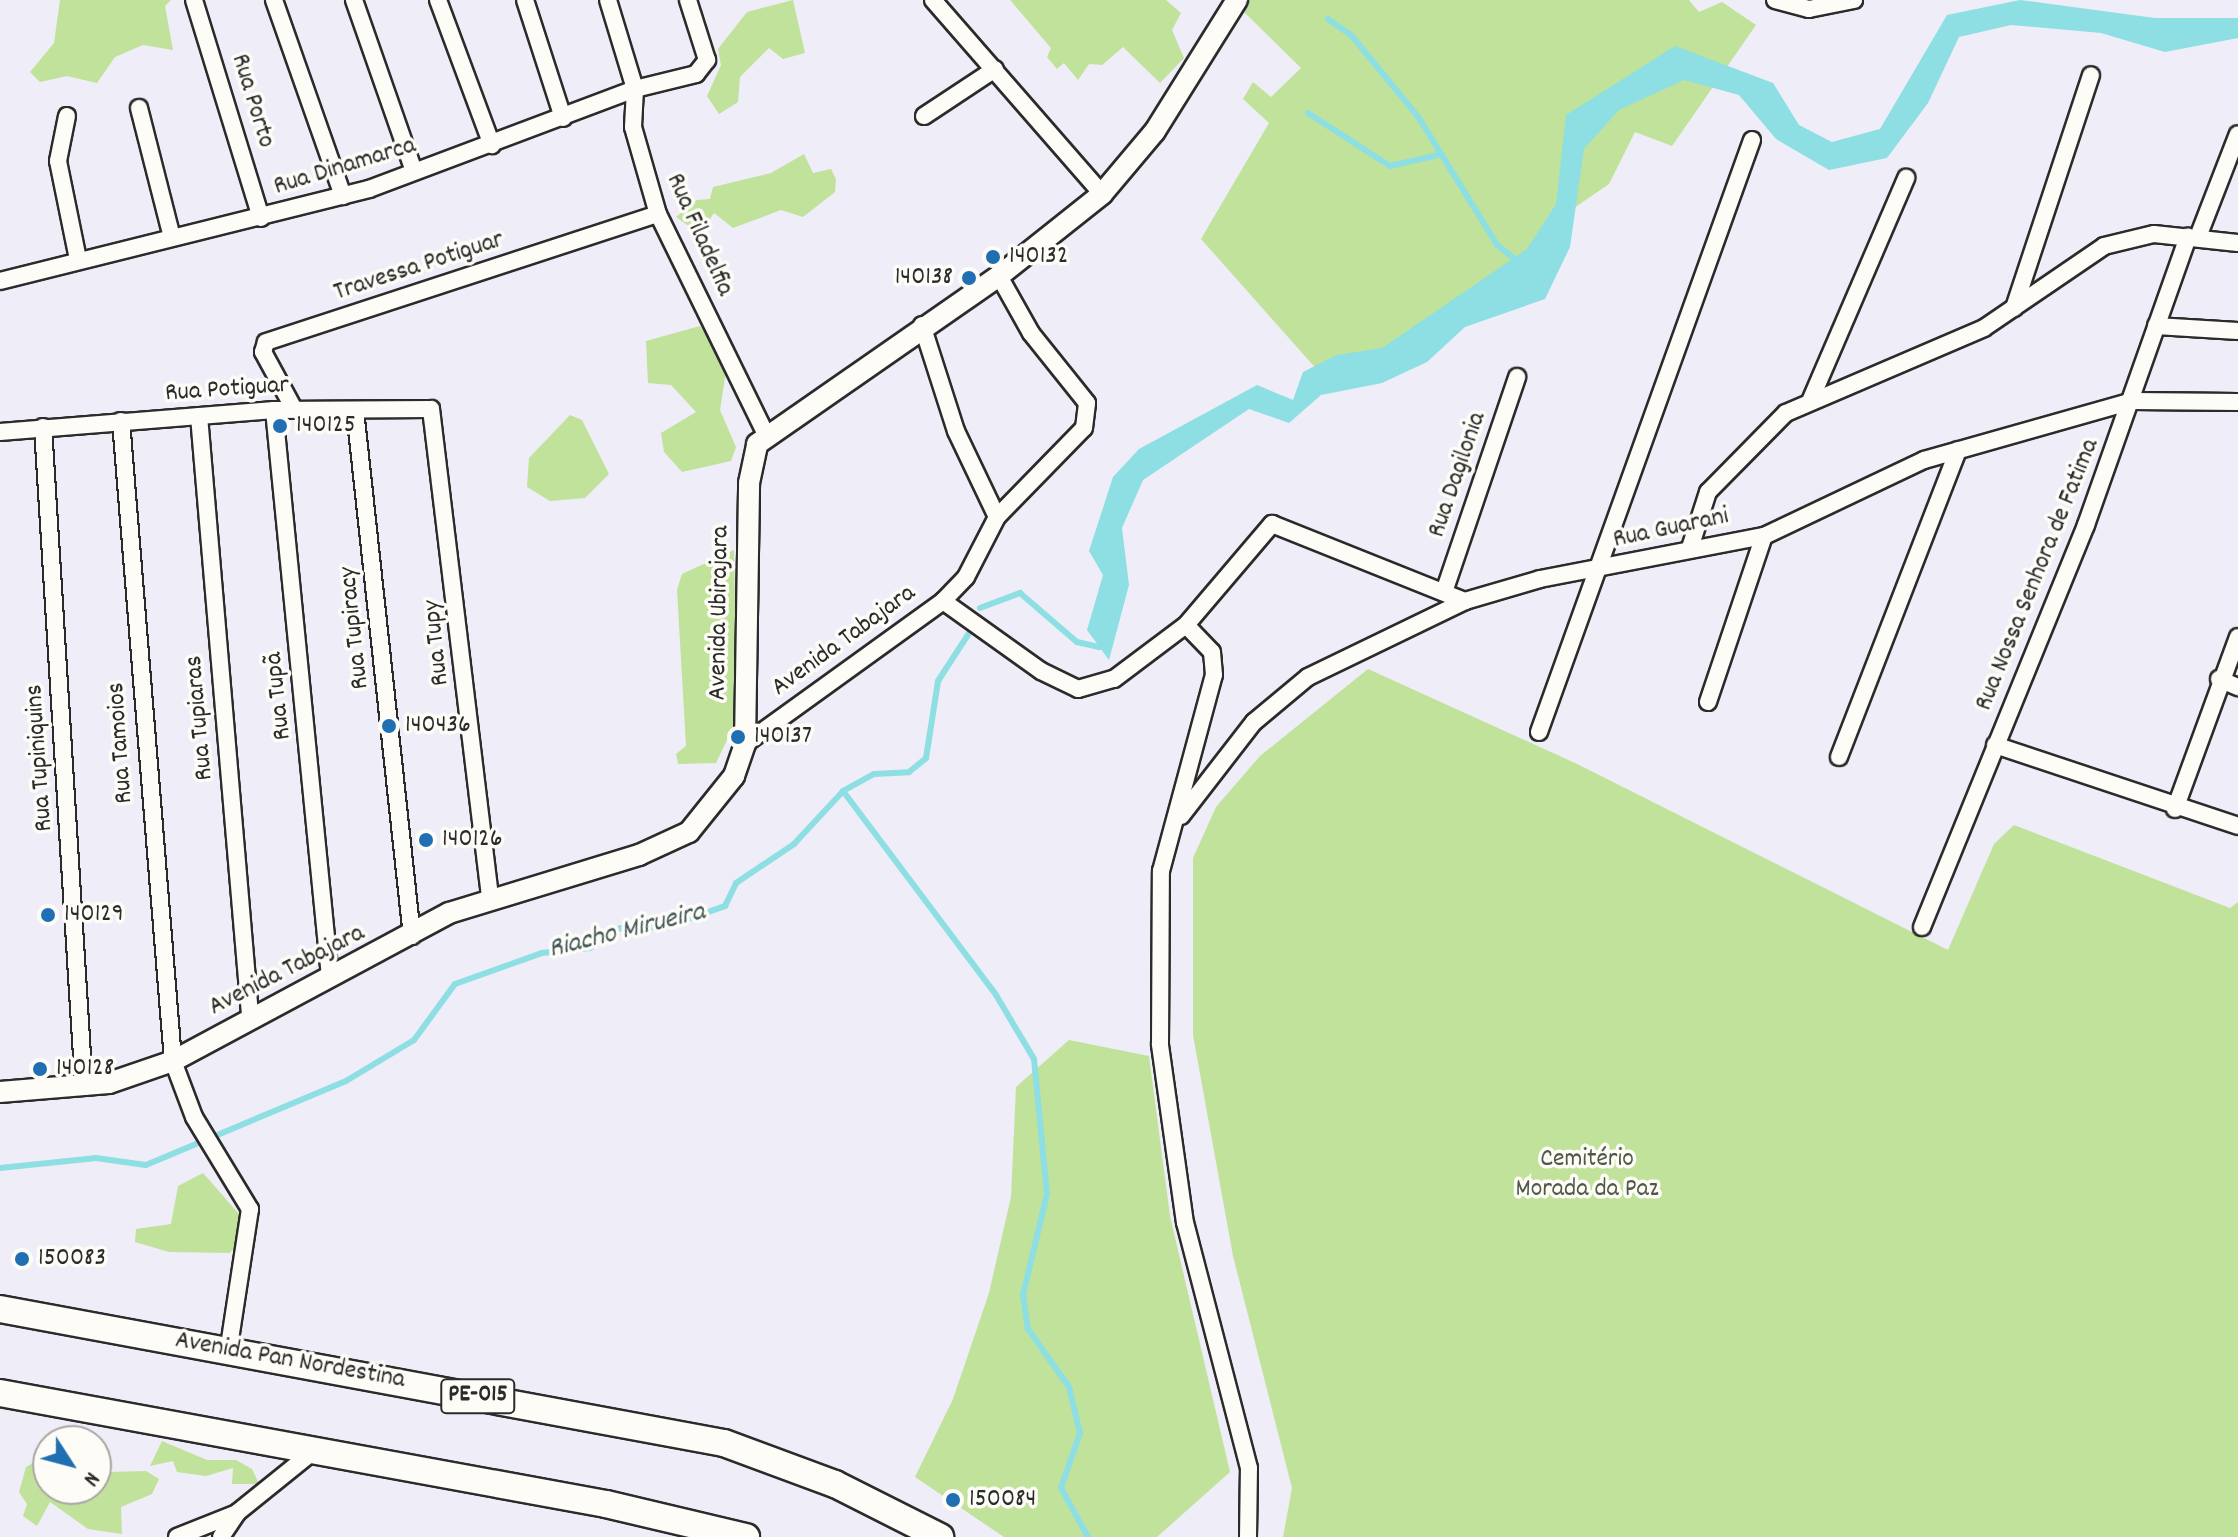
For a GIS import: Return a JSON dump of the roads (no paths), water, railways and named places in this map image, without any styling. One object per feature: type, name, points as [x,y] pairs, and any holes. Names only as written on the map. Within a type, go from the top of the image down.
[{"type":"highway","name":"Avenida Pan Nordestina","points":[[0,1309],[724,1443],[835,1484],[940,1537]]},
{"type":"highway","points":[[0,1393],[316,1449],[746,1537]]},
{"type":"street","name":"Rua Porto","points":[[194,0],[261,218]]},
{"type":"street","points":[[274,0],[343,196]]},
{"type":"street","points":[[354,0],[414,171]]},
{"type":"street","points":[[438,0],[492,145]]},
{"type":"street","points":[[525,0],[563,118]]},
{"type":"street","name":"Rua Filadelfia","points":[[608,0],[635,89],[633,127],[658,214],[766,434]]},
{"type":"street","name":"Rua Dinamarca","points":[[0,281],[78,259],[261,218],[343,196],[492,145],[635,89],[696,74],[707,60],[688,0]]},
{"type":"street","points":[[933,0],[1102,194]]},
{"type":"street","points":[[766,434],[922,325],[999,276],[1102,194],[1155,131],[1237,0]]},
{"type":"street","points":[[1775,0],[1809,9],[1854,0]]},
{"type":"street","points":[[924,116],[995,69]]},
{"type":"street","points":[[2014,308],[2091,75]]},
{"type":"street","points":[[139,108],[172,237]]},
{"type":"street","points":[[67,116],[58,161],[78,259]]},
{"type":"street","name":"Rua Nossa Senhora de Fatima","points":[[1922,927],[2133,401],[2156,326],[2238,134]]},
{"type":"street","points":[[1539,732],[1752,140]]},
{"type":"street","points":[[1811,399],[1906,178]]},
{"type":"street","name":"Travessa Potiguar","points":[[294,409],[263,352],[266,342],[658,214]]},
{"type":"street","points":[[1690,548],[1696,515],[1735,459],[1757,434],[1811,399],[1944,347],[2014,308],[2104,246],[2154,234],[2238,243]]},
{"type":"street","name":"Avenida Tabajara","points":[[0,1092],[84,1087],[173,1061],[250,1015],[490,896],[671,843],[712,809],[745,744],[943,601],[966,577],[997,517],[1070,443],[1089,414],[999,276]]},
{"type":"street","points":[[922,325],[956,431],[997,517]]},
{"type":"street","points":[[2156,326],[2238,331]]},
{"type":"street","name":"Rua Dagilonia","points":[[1445,589],[1517,377]]},
{"type":"street","name":"Rua Guarani","points":[[1176,823],[1254,722],[1308,677],[1465,601],[1690,548],[1764,536],[1958,450],[2133,401],[2238,402]]},
{"type":"street","name":"Rua Potiguar","points":[[0,432],[274,410],[355,410],[422,405],[436,416],[438,433]]},
{"type":"street","name":"Rua Tupã","points":[[274,410],[330,977]]},
{"type":"street","name":"Rua Tupiracy","points":[[355,410],[412,936]]},
{"type":"street","name":"Rua Tupiaras","points":[[199,416],[250,1015]]},
{"type":"street","name":"Rua Tamoios","points":[[121,421],[173,1061],[204,1132],[250,1209],[228,1352]]},
{"type":"street","name":"Rua Tupiniquins","points":[[43,427],[84,1087]]},
{"type":"street","name":"Rua Tupy","points":[[438,433],[490,896]]},
{"type":"street","name":"Avenida Ubirajara","points":[[745,744],[749,483],[751,455],[766,434]]},
{"type":"street","points":[[1839,757],[1958,450]]},
{"type":"street","points":[[943,601],[1041,671],[1078,689],[1114,679],[1186,625],[1272,524],[1445,589],[1465,601]]},
{"type":"street","points":[[1708,702],[1764,536]]},
{"type":"street","points":[[1186,625],[1212,652],[1214,675],[1157,903],[1160,1044],[1185,1223],[1249,1468],[1248,1537]]},
{"type":"street","points":[[2175,809],[2219,679],[2238,637]]},
{"type":"street","points":[[2219,679],[2238,687]]},
{"type":"street","points":[[1995,745],[2175,809],[2238,826]]},
{"type":"street","points":[[177,1537],[238,1512],[316,1449]]},
{"type":"street","points":[[221,1537],[238,1512]]},
{"type":"water","points":[[2020,0],[2155,18],[2238,18],[2238,38],[2165,52],[2101,33],[2011,25],[1959,37],[1928,103],[1887,158],[1829,170],[1776,139],[1739,95],[1684,80],[1619,110],[1584,149],[1570,247],[1545,299],[1465,327],[1427,362],[1382,383],[1321,395],[1289,423],[1249,409],[1143,480],[1122,528],[1129,585],[1109,660],[1087,630],[1103,575],[1089,551],[1113,477],[1139,449],[1257,385],[1293,400],[1303,372],[1337,355],[1382,348],[1527,249],[1556,204],[1566,115],[1675,46],[1773,83],[1799,125],[1832,142],[1880,129],[1947,15]]},
{"type":"waterway","points":[[1328,19],[1352,36],[1419,118],[1497,245],[1519,262]]},
{"type":"waterway","points":[[1308,113],[1390,166],[1438,155]]},
{"type":"waterway","name":"Riacho Mirueira","points":[[980,608],[1020,593],[1077,642],[1099,647],[1102,640]]},
{"type":"waterway","name":"Riacho Mirueira","points":[[0,1168],[96,1158],[146,1165],[346,1081],[414,1040],[455,984],[542,953],[590,948],[621,928],[666,927],[725,906],[736,883],[794,844],[843,791],[874,774],[909,772],[926,758],[938,681],[971,630]]},
{"type":"waterway","points":[[843,791],[996,995],[1034,1059],[1047,1194],[1023,1295],[1028,1329],[1069,1387],[1080,1433],[1061,1488],[1088,1537]]},
{"type":"place","name":"140132","points":[[993,257]]},
{"type":"place","name":"140138","points":[[969,278]]},
{"type":"place","name":"140125","points":[[280,426]]},
{"type":"place","name":"140436","points":[[389,726]]},
{"type":"place","name":"140137","points":[[738,737]]},
{"type":"place","name":"140126","points":[[426,840]]},
{"type":"place","name":"140129","points":[[48,915]]},
{"type":"place","name":"140128","points":[[40,1069]]},
{"type":"place","name":"150083","points":[[22,1259]]},
{"type":"place","name":"150084","points":[[953,1500]]},
{"type":"park label","name":"Cemitério Morada da Paz","points":[[1587,1175]]}]
